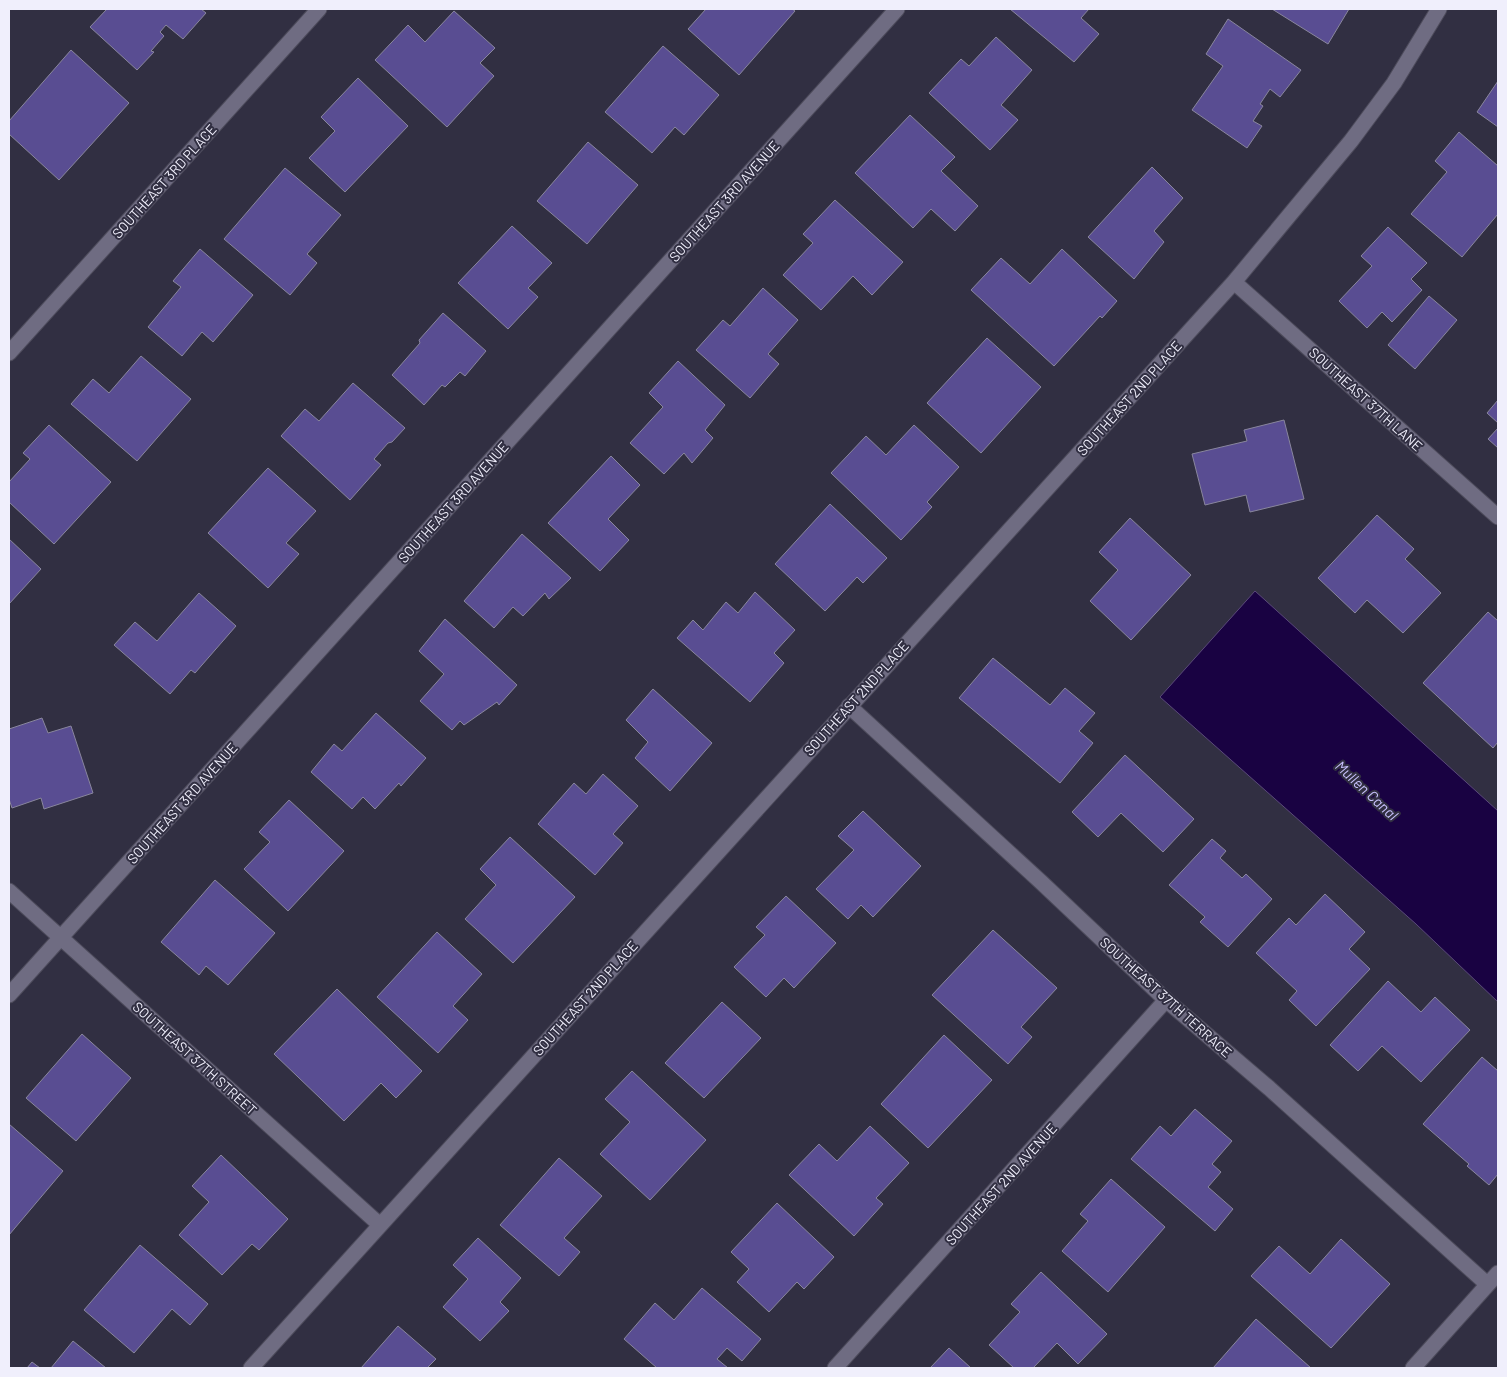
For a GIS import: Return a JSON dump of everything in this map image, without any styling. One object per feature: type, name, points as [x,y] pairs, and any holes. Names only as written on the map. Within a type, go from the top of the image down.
[{"type":"street","name":"SOUTHEAST 3RD PLACE","points":[[9,353],[319,9]]},
{"type":"street","name":"SOUTHEAST 3RD AVENUE","points":[[9,994],[897,9]]},
{"type":"street","name":"SOUTHEAST 2ND PLACE","points":[[250,1368],[1234,282],[1357,134],[1394,83],[1439,9]]},
{"type":"street","name":"SOUTHEAST 37TH LANE","points":[[1234,282],[1498,517]]},
{"type":"street","name":"SOUTHEAST 37TH TERRACE","points":[[849,706],[1166,1000],[1269,1088],[1487,1284]]},
{"type":"street","name":"SOUTHEAST 37TH STREET","points":[[9,890],[380,1225]]},
{"type":"street","name":"SOUTHEAST 2ND AVENUE","points":[[835,1368],[1166,1000]]},
{"type":"street","points":[[1413,1368],[1498,1273]]},
{"type":"water","name":"Mullen Canal","points":[[1255,591],[1498,811],[1498,1002],[1416,924],[1160,697]]},
{"type":"building","points":[[107,9],[201,9],[206,13],[183,39],[166,25],[160,32],[164,36],[151,51],[154,52],[137,70],[90,27]]},
{"type":"building","points":[[706,9],[792,9],[795,11],[739,75],[688,29]]},
{"type":"building","points":[[1010,9],[1089,9],[1081,18],[1099,34],[1074,62]]},
{"type":"building","points":[[1272,9],[1349,9],[1328,44]]},
{"type":"building","points":[[454,11],[495,48],[480,63],[494,76],[447,127],[375,60],[408,25],[425,42]]},
{"type":"building","points":[[1228,19],[1301,70],[1280,97],[1270,89],[1260,104],[1263,106],[1253,121],[1262,126],[1247,148],[1192,110],[1223,66],[1206,54]]},
{"type":"building","points":[[996,37],[1032,70],[1001,105],[1018,120],[990,150],[929,93],[961,59],[969,66]]},
{"type":"building","points":[[663,46],[719,95],[684,135],[675,127],[652,153],[605,112]]},
{"type":"building","points":[[71,50],[129,103],[59,180],[9,134],[9,121]]},
{"type":"building","points":[[358,78],[408,126],[345,192],[309,158],[335,131],[321,117]]},
{"type":"building","points":[[1498,81],[1498,127],[1477,112]]},
{"type":"building","points":[[910,115],[955,157],[941,171],[978,206],[955,231],[931,209],[913,228],[855,173]]},
{"type":"building","points":[[1459,132],[1498,166],[1498,214],[1462,257],[1411,214],[1447,172],[1435,161]]},
{"type":"building","points":[[588,142],[638,185],[587,244],[537,201]]},
{"type":"building","points":[[1152,167],[1183,198],[1154,231],[1164,242],[1134,279],[1088,237]]},
{"type":"building","points":[[285,168],[341,215],[307,254],[317,263],[290,295],[224,239]]},
{"type":"building","points":[[835,200],[903,262],[872,295],[853,276],[821,310],[783,275],[813,243],[803,234]]},
{"type":"building","points":[[512,226],[552,263],[528,288],[538,297],[508,329],[458,283]]},
{"type":"building","points":[[1388,227],[1427,263],[1411,279],[1422,290],[1392,322],[1382,312],[1367,328],[1339,301],[1372,266],[1361,256]]},
{"type":"building","points":[[200,249],[253,295],[213,342],[202,332],[182,356],[148,327],[181,287],[173,281]]},
{"type":"building","points":[[1062,249],[1117,301],[1102,318],[1100,316],[1054,366],[971,290],[1001,258],[1030,284]]},
{"type":"building","points":[[763,288],[798,320],[768,354],[779,364],[750,398],[696,350],[723,320],[730,326]]},
{"type":"building","points":[[1429,296],[1457,320],[1415,369],[1388,345]]},
{"type":"building","points":[[443,313],[486,351],[465,376],[460,372],[445,387],[442,385],[424,405],[392,375]]},
{"type":"building","points":[[987,338],[1041,387],[981,453],[927,403]]},
{"type":"building","points":[[141,356],[191,399],[137,461],[71,404],[93,379],[109,393]]},
{"type":"building","points":[[678,361],[725,405],[705,430],[713,438],[692,463],[684,453],[664,474],[630,443],[663,407],[649,393]]},
{"type":"building","points":[[353,383],[405,428],[374,459],[381,465],[350,500],[281,436],[305,409],[319,421]]},
{"type":"building","points":[[1498,400],[1498,423],[1487,413]]},
{"type":"building","points":[[1284,420],[1304,499],[1250,512],[1246,495],[1205,505],[1192,454],[1247,441],[1244,430]]},
{"type":"building","points":[[49,425],[111,482],[54,544],[9,502],[9,482],[30,459],[23,453]]},
{"type":"building","points":[[914,425],[959,467],[927,502],[932,507],[901,540],[831,473],[866,436],[886,455]]},
{"type":"building","points":[[1498,428],[1498,448],[1488,439]]},
{"type":"building","points":[[611,456],[640,485],[608,519],[629,540],[600,571],[548,523]]},
{"type":"building","points":[[268,468],[316,511],[286,543],[299,554],[268,588],[208,533]]},
{"type":"building","points":[[830,504],[887,558],[863,583],[857,577],[825,611],[775,564]]},
{"type":"building","points":[[1377,515],[1414,549],[1405,559],[1441,593],[1403,633],[1367,600],[1355,613],[1318,578]]},
{"type":"building","points":[[1130,518],[1191,575],[1131,640],[1090,601],[1118,570],[1099,552]]},
{"type":"building","points":[[522,534],[571,578],[549,599],[545,593],[523,616],[513,607],[494,628],[464,601]]},
{"type":"building","points":[[9,539],[41,569],[9,604]]},
{"type":"building","points":[[755,592],[795,630],[774,653],[784,663],[750,702],[677,638],[693,620],[703,630],[726,602],[738,613]]},
{"type":"building","points":[[199,593],[236,626],[195,673],[191,670],[170,694],[114,645],[135,622],[157,641]]},
{"type":"building","points":[[1488,612],[1498,621],[1498,742],[1493,748],[1423,683]]},
{"type":"building","points":[[445,619],[517,685],[499,705],[497,702],[464,725],[460,721],[452,730],[420,701],[444,674],[419,651]]},
{"type":"building","points":[[993,658],[1050,705],[1065,688],[1095,713],[1079,731],[1093,743],[1060,783],[959,698]]},
{"type":"building","points":[[653,689],[712,743],[670,791],[635,758],[648,742],[626,720]]},
{"type":"building","points":[[376,713],[426,758],[401,786],[399,783],[375,809],[363,797],[352,809],[311,772],[334,744],[342,751]]},
{"type":"building","points":[[42,718],[48,733],[71,726],[93,793],[44,809],[41,798],[12,808],[9,799],[9,729]]},
{"type":"building","points":[[1125,755],[1194,819],[1163,852],[1121,813],[1098,837],[1072,812]]},
{"type":"building","points":[[603,774],[638,806],[613,834],[623,843],[595,875],[538,824],[574,783],[586,794]]},
{"type":"building","points":[[289,800],[344,851],[288,911],[244,869],[270,842],[259,832]]},
{"type":"building","points":[[863,811],[921,866],[873,917],[861,905],[848,919],[816,889],[854,850],[838,836]]},
{"type":"building","points":[[510,837],[575,897],[513,963],[465,919],[496,885],[480,869]]},
{"type":"building","points":[[1212,839],[1226,851],[1220,858],[1242,878],[1246,874],[1272,899],[1228,947],[1200,922],[1205,917],[1169,885]]},
{"type":"building","points":[[215,880],[275,933],[228,985],[206,966],[199,975],[161,942]]},
{"type":"building","points":[[1325,894],[1365,932],[1349,949],[1370,969],[1316,1026],[1289,1000],[1297,991],[1256,953],[1289,918],[1296,925]]},
{"type":"building","points":[[786,896],[836,943],[794,988],[784,978],[766,997],[734,967],[765,935],[756,927]]},
{"type":"building","points":[[993,930],[1057,988],[1021,1027],[1032,1037],[1008,1064],[932,995]]},
{"type":"building","points":[[437,932],[482,974],[453,1006],[468,1020],[438,1053],[377,997]]},
{"type":"building","points":[[1388,981],[1421,1012],[1435,997],[1470,1030],[1421,1082],[1382,1046],[1358,1071],[1330,1045]]},
{"type":"building","points":[[337,989],[422,1071],[396,1098],[381,1083],[344,1121],[274,1054]]},
{"type":"building","points":[[722,1002],[761,1038],[704,1098],[665,1063]]},
{"type":"building","points":[[82,1034],[131,1078],[76,1141],[26,1098]]},
{"type":"building","points":[[944,1035],[992,1080],[928,1148],[881,1104]]},
{"type":"building","points":[[1482,1057],[1498,1071],[1498,1174],[1489,1185],[1467,1166],[1469,1164],[1423,1124]]},
{"type":"building","points":[[632,1071],[706,1140],[650,1200],[600,1154],[630,1122],[605,1099]]},
{"type":"building","points":[[1195,1109],[1232,1141],[1212,1164],[1221,1172],[1208,1187],[1233,1209],[1215,1231],[1131,1159],[1160,1126],[1171,1136]]},
{"type":"building","points":[[9,1124],[63,1171],[9,1235]]},
{"type":"building","points":[[870,1126],[909,1163],[876,1198],[883,1204],[854,1236],[789,1175],[819,1144],[837,1161]]},
{"type":"building","points":[[221,1155],[288,1219],[259,1250],[252,1244],[222,1275],[179,1235],[209,1202],[192,1186]]},
{"type":"building","points":[[559,1158],[602,1196],[564,1238],[580,1252],[559,1276],[500,1225]]},
{"type":"building","points":[[1111,1179],[1165,1227],[1108,1292],[1062,1251],[1088,1221],[1080,1214]]},
{"type":"building","points":[[777,1203],[834,1257],[804,1289],[797,1282],[769,1312],[737,1282],[749,1269],[731,1252]]},
{"type":"building","points":[[478,1238],[521,1278],[500,1302],[509,1311],[480,1341],[443,1307],[468,1279],[453,1265]]},
{"type":"building","points":[[1341,1239],[1390,1284],[1331,1348],[1251,1276],[1279,1246],[1310,1274]]},
{"type":"building","points":[[140,1245],[208,1304],[190,1325],[172,1309],[134,1353],[84,1310]]},
{"type":"building","points":[[1041,1272],[1107,1334],[1078,1364],[1057,1343],[1033,1368],[1014,1368],[989,1345],[1020,1312],[1011,1304]]},
{"type":"building","points":[[702,1288],[761,1339],[742,1361],[727,1348],[717,1359],[728,1368],[657,1368],[624,1339],[655,1303],[674,1320]]},
{"type":"building","points":[[1256,1319],[1311,1368],[1213,1368]]},
{"type":"building","points":[[398,1326],[436,1359],[427,1368],[361,1368]]},
{"type":"building","points":[[73,1341],[106,1368],[51,1368]]},
{"type":"building","points":[[949,1348],[971,1368],[930,1368]]},
{"type":"building","points":[[32,1362],[40,1368],[27,1368]]}]
